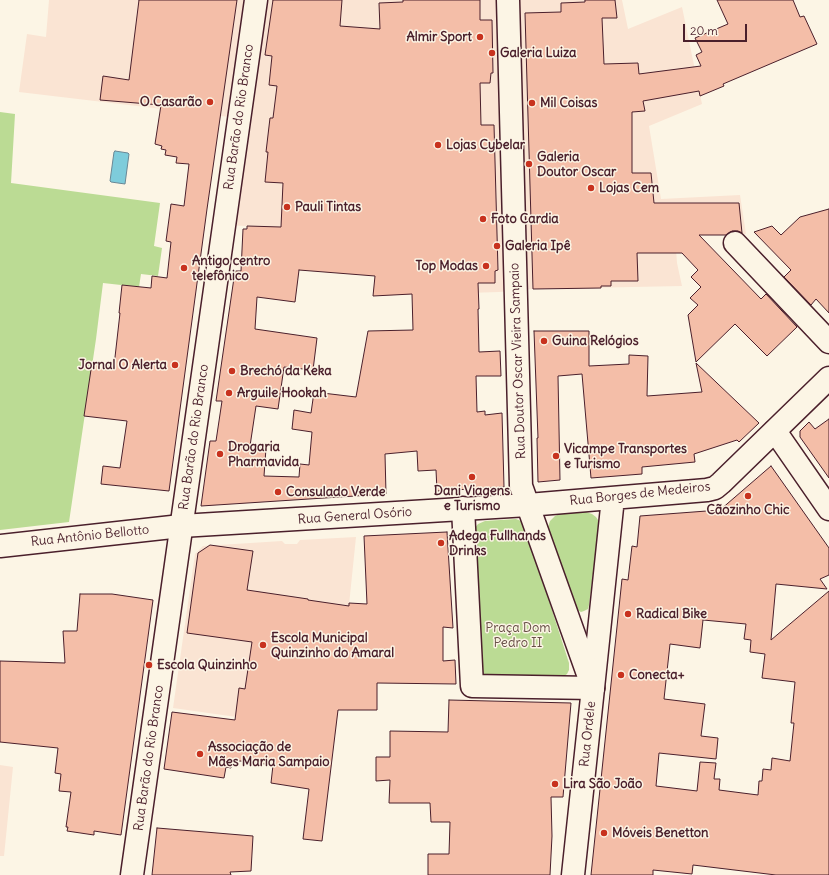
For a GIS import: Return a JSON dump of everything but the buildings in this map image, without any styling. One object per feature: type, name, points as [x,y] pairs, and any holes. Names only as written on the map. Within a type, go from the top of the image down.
[{"type":"main road","name":"Rua Barão do Rio Branco","points":[[132,875],[256,0]]},
{"type":"main road","name":"Rua Doutor Oscar Vieira Sampaio","points":[[508,0],[521,486],[528,505]]},
{"type":"main road","points":[[735,243],[829,342]]},
{"type":"main road","name":"Rua Borges de Medeiros","points":[[528,505],[707,490],[715,488],[829,378]]},
{"type":"main road","points":[[775,431],[829,509]]},
{"type":"main road","points":[[593,688],[613,498]]},
{"type":"main road","name":"Rua General Osório","points":[[181,526],[528,505]]},
{"type":"main road","points":[[528,505],[593,688]]},
{"type":"main road","points":[[463,508],[472,686],[593,688]]},
{"type":"main road","name":"Rua Antônio Bellotto","points":[[0,546],[181,526]]},
{"type":"main road","name":"Rua Ordele","points":[[573,875],[593,688]]},
{"type":"shaded area","points":[[49,0],[622,0],[628,29],[682,7],[702,104],[649,126],[661,199],[740,195],[746,234],[675,236],[677,263],[682,286],[533,289],[499,292],[373,296],[378,245],[247,226],[223,225],[238,118],[19,92],[27,34],[46,37]]},
{"type":"shaded area","name":"Escola Municipal Quinzinho do Amaral","points":[[356,537],[336,731],[173,708],[195,554],[203,546],[282,541],[285,544],[297,544],[300,540]]},
{"type":"shaded area","points":[[0,765],[13,767],[4,856],[0,856]]},
{"type":"green space","points":[[0,112],[15,114],[11,183],[160,203],[154,246],[162,248],[158,276],[141,274],[139,287],[103,283],[69,522],[0,530]]},
{"type":"green space","name":"Praça Dom Pedro II","points":[[586,512],[596,517],[599,527],[589,605],[588,609],[581,612],[573,606],[548,527],[550,521],[555,516],[560,514]]},
{"type":"green space","name":"Praça Dom Pedro II","points":[[516,519],[521,521],[525,526],[569,663],[569,670],[563,677],[482,676],[474,529],[478,524],[485,521]]},
{"type":"water","points":[[115,151],[129,154],[125,184],[110,181]]},
{"type":"place","name":"Almir Sport","points":[[480,37]]},
{"type":"place","name":"Galeria Luiza","points":[[492,53]]},
{"type":"place","name":"O Casarão","points":[[210,102]]},
{"type":"place","name":"Mil Coisas","points":[[532,103]]},
{"type":"place","name":"Lojas Cybelar","points":[[438,145]]},
{"type":"place","name":"Galeria Doutor Oscar","points":[[529,164]]},
{"type":"place","name":"Lojas Cem","points":[[591,188]]},
{"type":"place","name":"Pauli Tintas","points":[[287,207]]},
{"type":"place","name":"Foto Cardia","points":[[483,219]]},
{"type":"place","name":"Galeria Ipê","points":[[497,246]]},
{"type":"place","name":"Top Modas","points":[[486,266]]},
{"type":"place","name":"Antigo centro telefônico","points":[[184,268]]},
{"type":"place","name":"Guina Relógios","points":[[544,341]]},
{"type":"place","name":"Jornal O Alerta","points":[[175,365]]},
{"type":"place","name":"Brechó da Keka","points":[[232,371]]},
{"type":"place","name":"Arguile Hookah","points":[[229,393]]},
{"type":"place","name":"Drogaria Pharmavida","points":[[220,454]]},
{"type":"place","name":"Vicampe Transportes e Turismo","points":[[556,456]]},
{"type":"place","name":"Dani Viagens e Turismo","points":[[472,477]]},
{"type":"place","name":"Consulado Verde","points":[[278,492]]},
{"type":"place","name":"Cãozinho Chic","points":[[748,496]]},
{"type":"place","name":"Adega Fullhands Drinks","points":[[441,543]]},
{"type":"place","name":"Radical Bike","points":[[628,614]]},
{"type":"place","name":"Escola Municipal Quinzinho do Amaral","points":[[263,645]]},
{"type":"place","name":"Escola Quinzinho","points":[[149,665]]},
{"type":"place","name":"Conecta+","points":[[621,675]]},
{"type":"place","name":"Associação de Mães Maria Sampaio","points":[[200,754]]},
{"type":"place","name":"Lira São João","points":[[555,784]]},
{"type":"place","name":"Móveis Benetton","points":[[604,833]]}]
